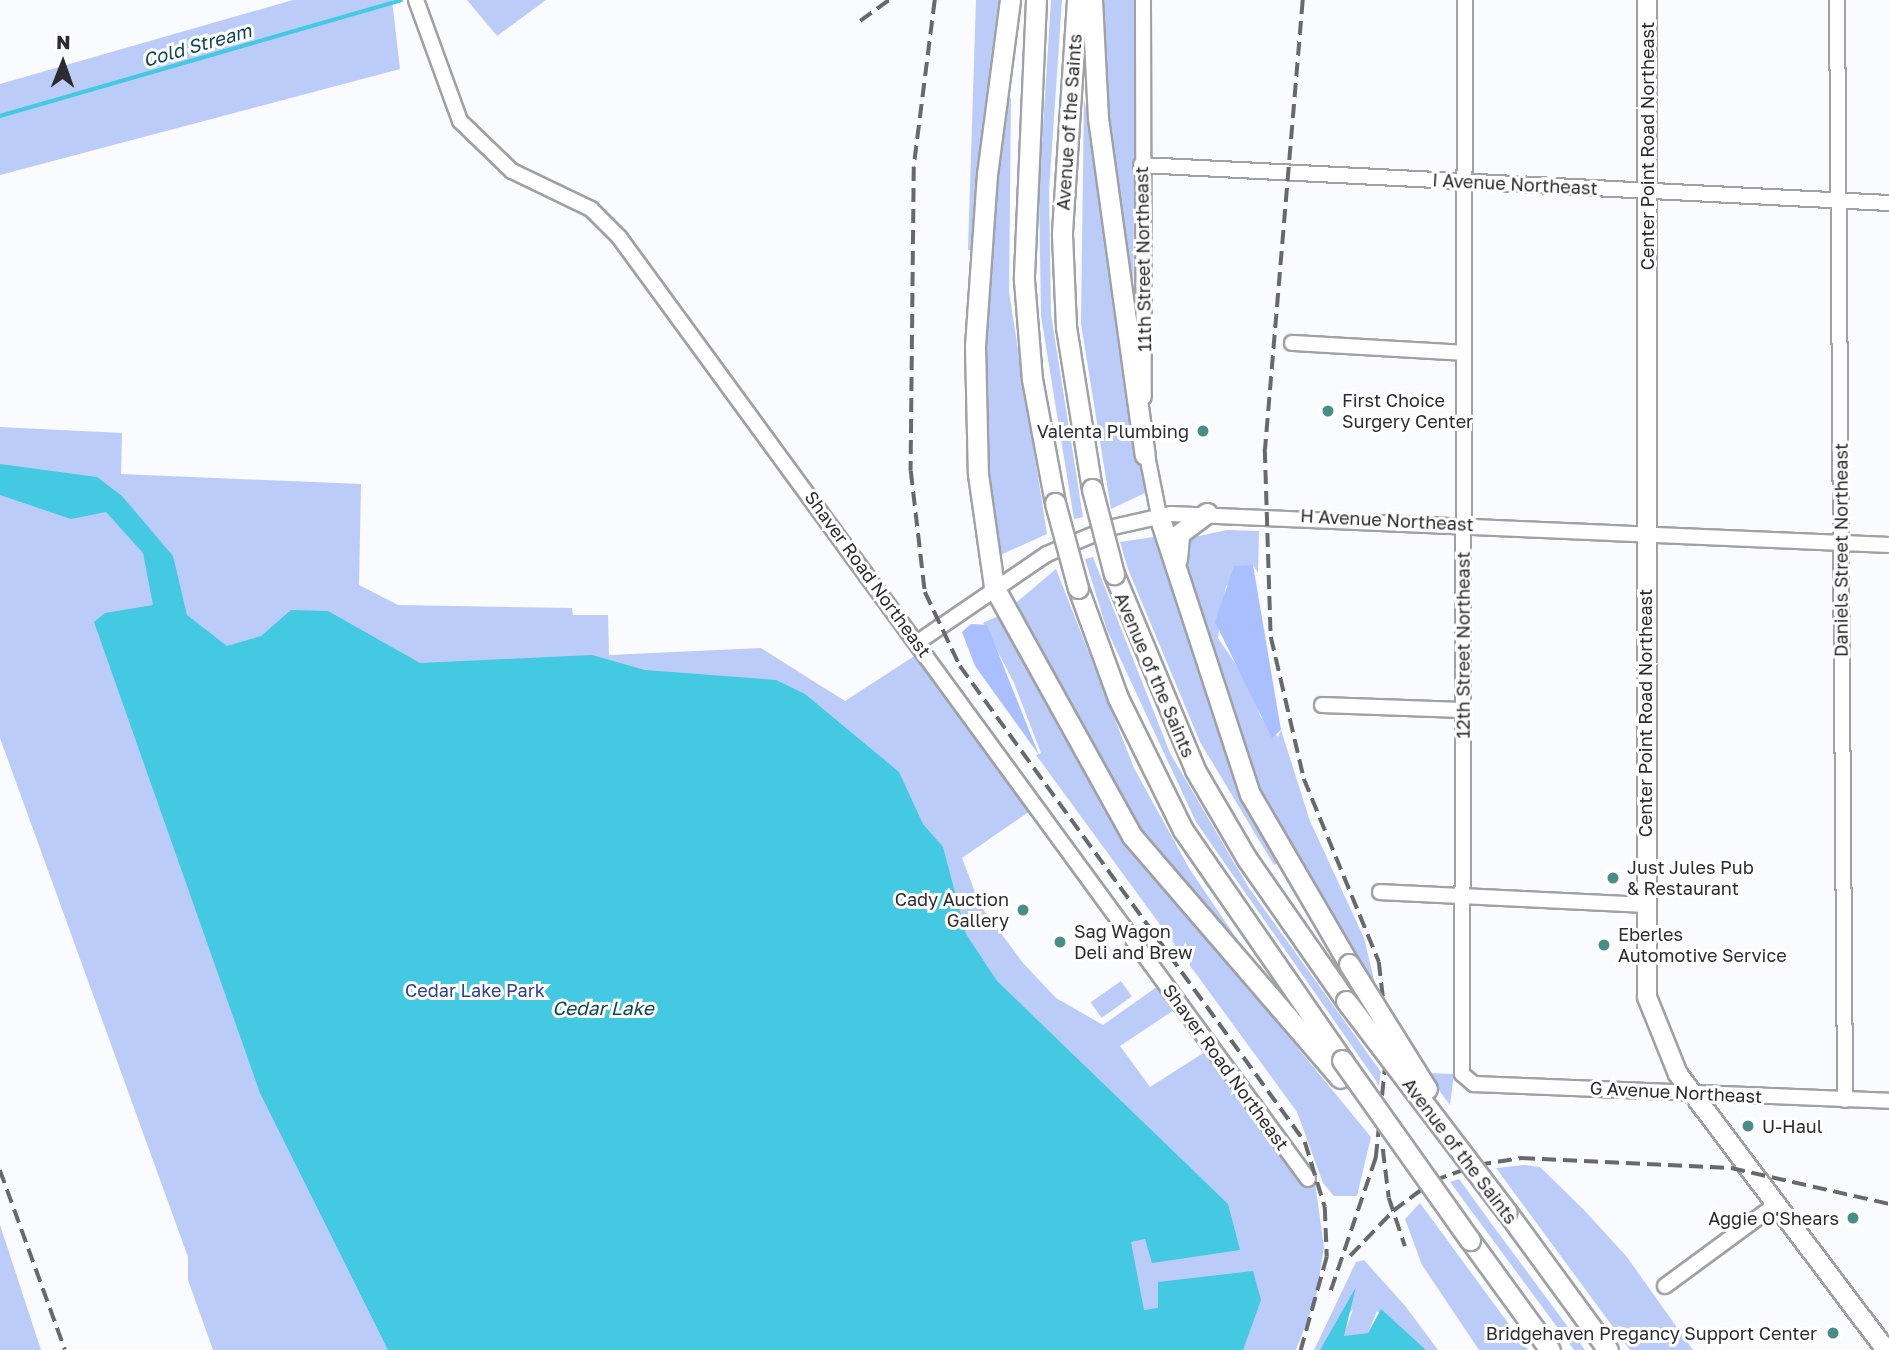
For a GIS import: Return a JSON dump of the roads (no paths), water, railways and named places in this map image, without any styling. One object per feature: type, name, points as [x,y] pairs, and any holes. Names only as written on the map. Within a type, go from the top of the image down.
[{"type":"highway","points":[[1010,0],[987,174],[975,346],[978,474],[994,587],[1132,836],[1341,1069],[1398,1137],[1550,1350]]},
{"type":"highway","points":[[1036,0],[1024,280],[1032,379],[1055,503],[1078,588],[1123,709],[1183,830],[1341,1069]]},
{"type":"highway","name":"Avenue of the Saints","points":[[1077,0],[1062,235],[1071,370],[1091,489],[1114,574],[1195,770],[1254,869],[1346,1001],[1468,1160],[1608,1350]]},
{"type":"highway","points":[[1092,0],[1098,118],[1145,455]]},
{"type":"highway","points":[[1180,577],[1179,534],[1207,513]]},
{"type":"highway","points":[[1159,516],[1250,794],[1468,1160]]},
{"type":"main road","name":"Center Point Road Northeast","points":[[1647,0],[1645,905],[1653,1026],[1692,1093],[1778,1203],[1886,1350]]},
{"type":"street","name":"Shaver Road Northeast","points":[[416,0],[436,65],[460,121],[483,147],[512,171],[591,209],[620,237],[1308,1179]]},
{"type":"street","name":"11th Street Northeast","points":[[1143,0],[1141,165],[1145,455],[1159,516]]},
{"type":"street","name":"12th Street Northeast","points":[[1464,1080],[1462,709],[1465,0]]},
{"type":"street","name":"Daniels Street Northeast","points":[[1837,0],[1845,1100]]},
{"type":"street","name":"I Avenue Northeast","points":[[1141,165],[1889,202]]},
{"type":"street","points":[[1292,343],[1464,354]]},
{"type":"street","name":"H Avenue Northeast","points":[[918,642],[994,587],[1067,544],[1159,516],[1207,513],[1889,545]]},
{"type":"street","points":[[1322,705],[1462,709]]},
{"type":"street","points":[[1380,892],[1645,905]]},
{"type":"street","name":"G Avenue Northeast","points":[[1464,1080],[1889,1101]]},
{"type":"street","points":[[1665,1286],[1778,1203]]},
{"type":"water","name":"Cedar Lake","points":[[0,464],[97,477],[122,496],[173,556],[187,615],[227,646],[261,636],[291,610],[328,611],[420,663],[592,655],[645,670],[776,680],[805,694],[899,772],[923,824],[943,847],[966,934],[997,981],[1228,1204],[1240,1250],[1152,1263],[1145,1239],[1131,1242],[1144,1310],[1158,1308],[1158,1282],[1253,1271],[1261,1300],[1243,1350],[388,1350],[260,1093],[94,622],[105,613],[153,605],[143,553],[106,512],[71,519],[0,495]]},
{"type":"water","points":[[1356,1287],[1344,1336],[1368,1333],[1381,1309],[1426,1350],[1320,1350]]},
{"type":"waterway","name":"Cold Stream","points":[[0,116],[401,0]]},
{"type":"railway","points":[[860,21],[889,0]]},
{"type":"railway","points":[[935,0],[914,167],[911,471],[925,592],[960,666],[1305,1142],[1325,1207],[1327,1257],[1301,1350]]},
{"type":"railway","points":[[1303,0],[1265,449],[1271,637],[1304,779],[1379,962],[1388,1040],[1376,1158],[1329,1297]]},
{"type":"railway","points":[[1383,1149],[1389,1198],[1405,1246]]},
{"type":"railway","points":[[1350,1256],[1393,1211],[1433,1181],[1477,1165],[1521,1158],[1731,1168],[1889,1204]]},
{"type":"railway","points":[[0,1170],[65,1350]]},
{"type":"place","name":"First Choice Surgery Center","points":[[1328,411]]},
{"type":"place","name":"Valenta Plumbing","points":[[1203,431]]},
{"type":"place","name":"Just Jules Pub & Restaurant","points":[[1613,878]]},
{"type":"place","name":"Cady Auction Gallery","points":[[1023,910]]},
{"type":"place","name":"Sag Wagon Deli and Brew","points":[[1060,942]]},
{"type":"place","name":"Eberles Automotive Service","points":[[1604,945]]},
{"type":"place","name":"U-Haul","points":[[1748,1126]]},
{"type":"place","name":"Aggie O'Shears","points":[[1853,1218]]},
{"type":"place","name":"Bridgehaven Pregancy Support Center","points":[[1833,1333]]},
{"type":"park label","name":"Cedar Lake Park","points":[[475,990]]}]
